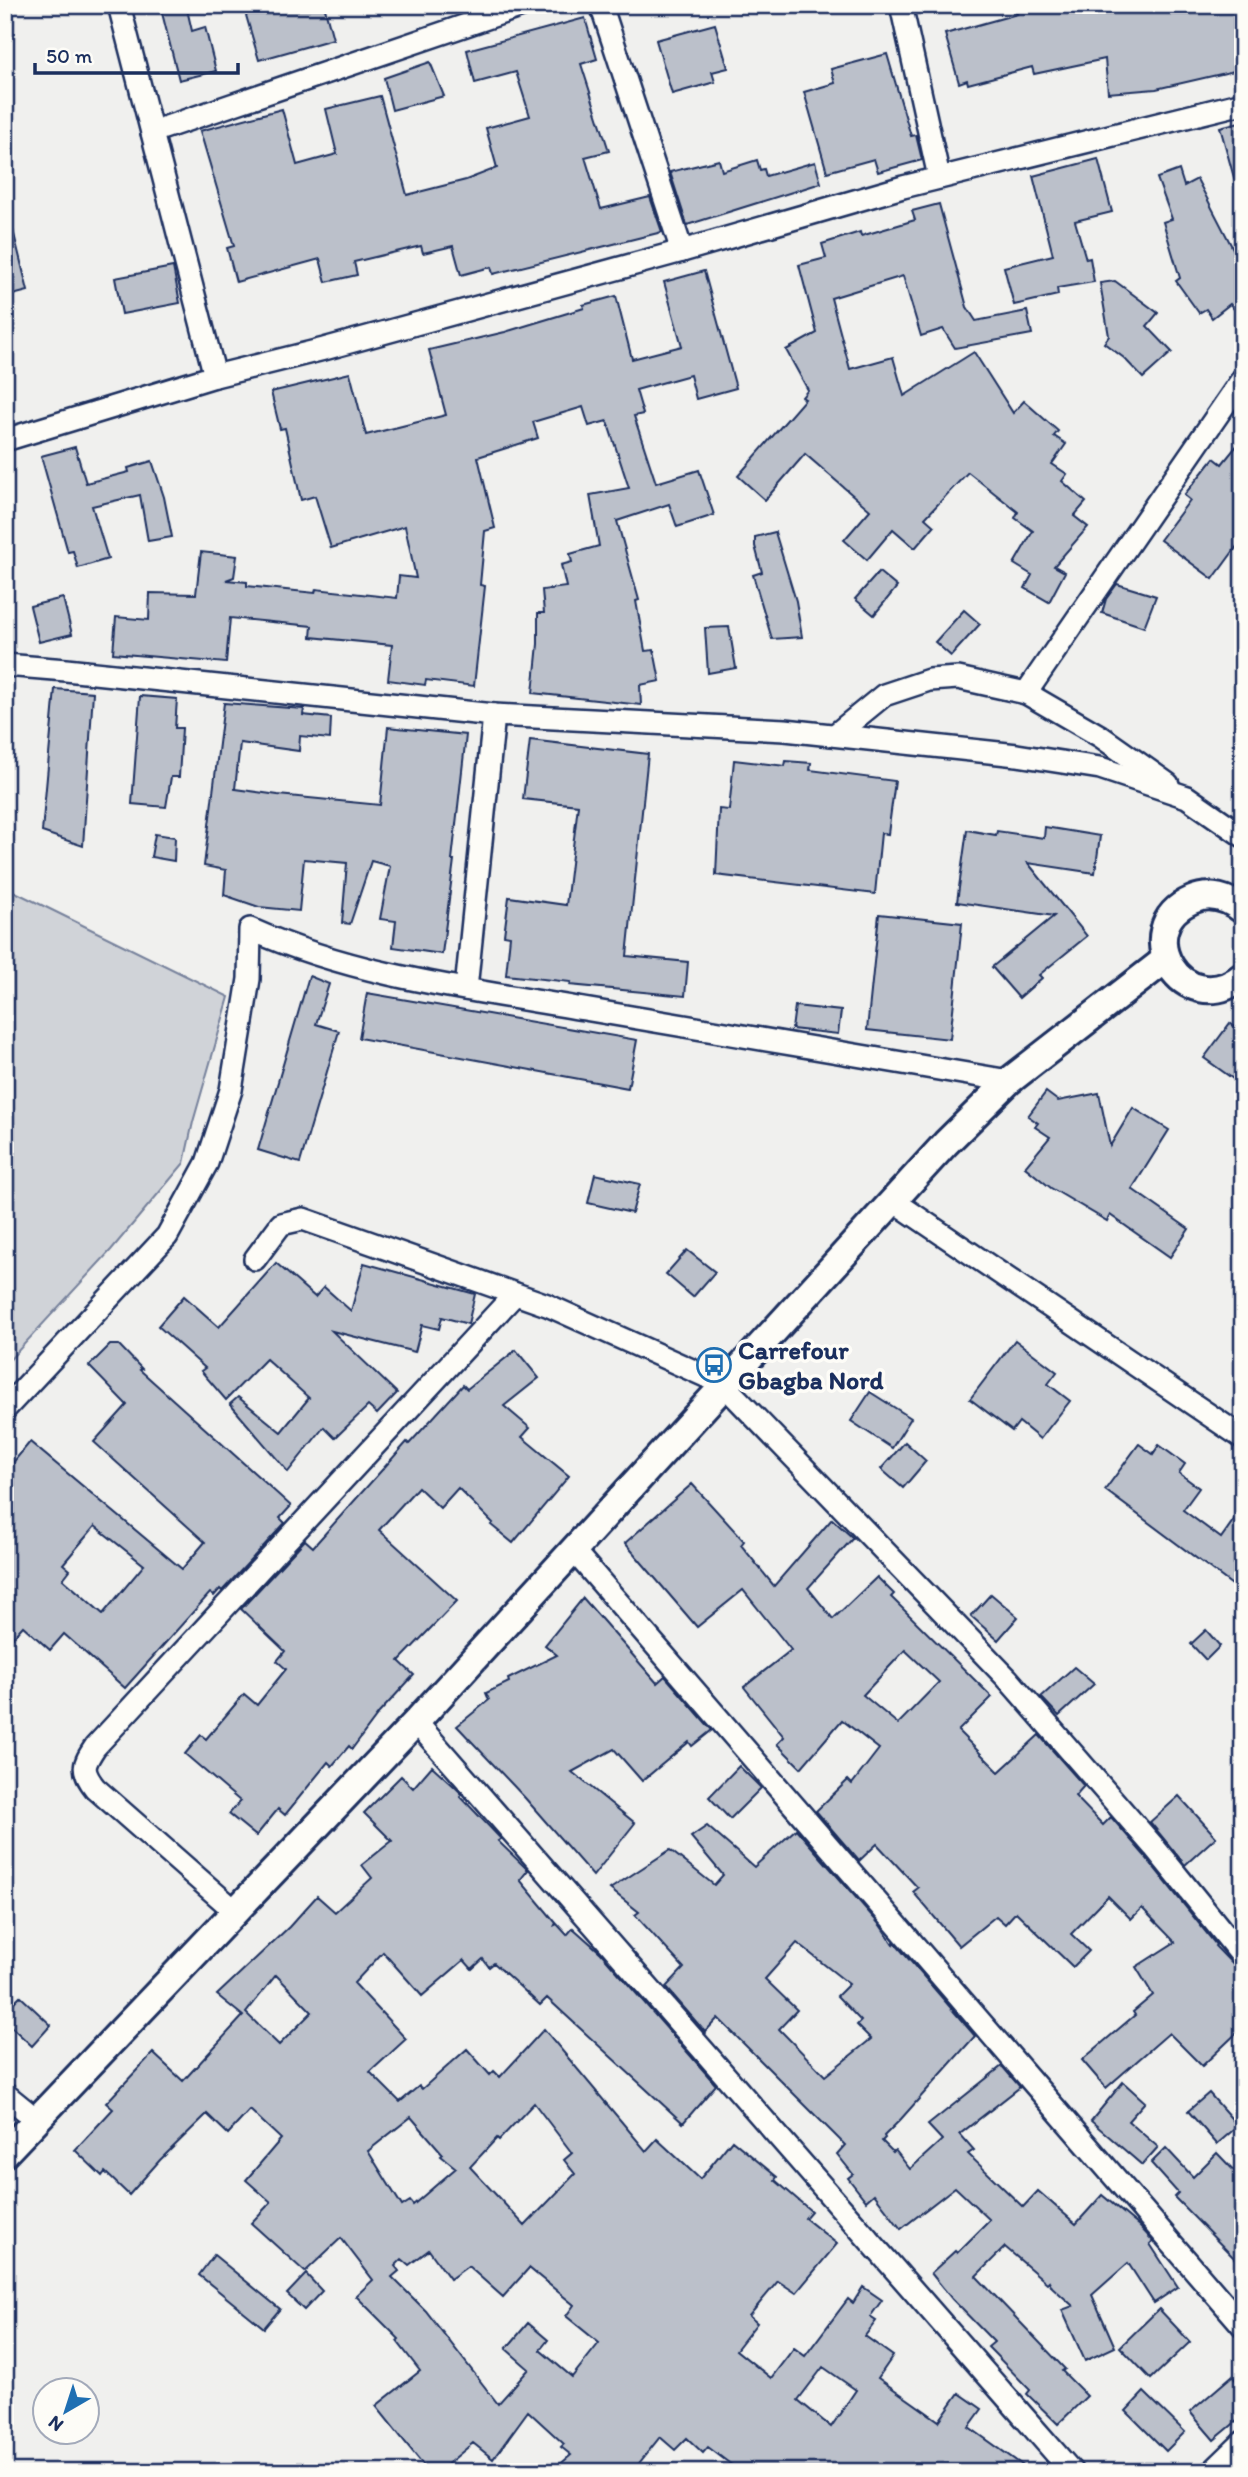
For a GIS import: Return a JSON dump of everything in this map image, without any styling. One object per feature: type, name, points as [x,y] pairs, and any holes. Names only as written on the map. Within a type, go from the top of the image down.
[{"type":"street","points":[[119,5],[215,376]]},
{"type":"street","points":[[152,132],[525,5]]},
{"type":"street","points":[[601,5],[682,251]]},
{"type":"street","points":[[901,5],[939,177]]},
{"type":"street","points":[[5,440],[215,376],[324,349],[682,251],[939,177],[1243,103]]},
{"type":"street","points":[[1026,694],[1243,378]]},
{"type":"street","points":[[5,665],[494,715],[835,735],[1017,755],[1100,768],[1187,797]]},
{"type":"street","points":[[835,735],[884,695],[929,680],[958,678],[1026,694],[1100,736],[1243,836]]},
{"type":"street","points":[[466,989],[494,715]]},
{"type":"street","points":[[1238,897],[1199,897],[1184,903],[1172,914],[1165,928],[1163,944],[1166,959],[1173,972],[1185,982],[1199,988],[1214,989],[1229,985],[1243,976]]},
{"type":"street","points":[[5,1409],[167,1236],[207,1163],[231,1090],[248,979],[250,929],[292,948],[349,965],[466,989],[1009,1081]]},
{"type":"street","points":[[5,2153],[415,1722],[892,1200],[1009,1081],[1166,959]]},
{"type":"street","points":[[892,1200],[1243,1438]]},
{"type":"street","points":[[255,1259],[281,1224],[303,1219],[547,1306],[723,1384],[1007,1678],[1154,1847],[1243,1957]]},
{"type":"street","points":[[235,1911],[95,1788],[84,1768],[88,1758],[515,1294]]},
{"type":"street","points":[[574,1551],[1243,2326]]},
{"type":"street","points":[[415,1722],[1072,2472]]},
{"type":"street","points":[[5,2094],[37,2120]]},
{"type":"street","points":[[1212,2472],[1243,2442]]},
{"type":"shaded area","points":[[5,887],[229,997],[184,1163],[111,1250],[5,1365]]},
{"type":"building","points":[[160,5],[186,5],[192,31],[205,27],[216,71],[179,80]]},
{"type":"building","points":[[243,5],[324,5],[333,39],[259,60]]},
{"type":"building","points":[[1030,5],[1243,5],[1243,69],[1156,89],[1108,93],[1105,59],[1034,74],[1032,67],[968,84],[967,80],[959,83],[945,34],[1017,14],[1015,9]]},
{"type":"building","points":[[585,18],[597,59],[581,64],[609,151],[585,157],[601,209],[650,197],[662,232],[493,274],[491,267],[461,275],[453,246],[423,253],[421,246],[354,262],[357,275],[326,282],[320,259],[236,282],[227,248],[234,246],[200,131],[282,109],[297,165],[337,154],[326,109],[380,96],[407,195],[466,180],[497,168],[486,128],[530,116],[516,72],[475,83],[467,50]]},
{"type":"building","points":[[715,24],[728,68],[712,72],[715,82],[672,94],[656,40]]},
{"type":"building","points":[[887,54],[911,136],[916,135],[922,160],[878,172],[874,159],[827,172],[804,92],[835,83],[831,69]]},
{"type":"building","points":[[430,62],[444,96],[392,110],[384,78]]},
{"type":"building","points":[[1243,121],[1243,184],[1236,185],[1220,127]]},
{"type":"building","points":[[1098,159],[1112,212],[1075,221],[1086,259],[1090,258],[1094,282],[1057,288],[1058,295],[1014,305],[1004,267],[1053,255],[1033,176]]},
{"type":"building","points":[[719,160],[722,171],[757,160],[760,170],[764,169],[766,176],[815,162],[821,183],[687,225],[670,172]]},
{"type":"building","points":[[1179,170],[1184,186],[1197,179],[1243,268],[1243,320],[1230,304],[1212,318],[1206,309],[1199,313],[1176,281],[1180,278],[1163,222],[1172,219],[1157,178]]},
{"type":"building","points":[[939,204],[967,307],[976,321],[1027,311],[1032,334],[955,348],[943,329],[921,336],[903,276],[831,298],[850,369],[893,357],[904,396],[974,352],[1013,413],[1024,401],[1058,431],[1054,436],[1066,444],[1052,464],[1067,474],[1062,481],[1086,502],[1074,516],[1088,527],[1054,566],[1065,572],[1049,602],[1025,588],[1032,575],[1014,564],[1033,531],[1015,518],[1018,512],[968,472],[925,518],[934,526],[915,548],[893,529],[867,560],[844,540],[870,510],[805,454],[765,500],[738,476],[805,399],[802,397],[808,390],[786,350],[817,333],[799,265],[826,258],[822,244],[860,232],[861,236],[915,220],[912,211]]},
{"type":"building","points":[[13,230],[28,291],[5,297],[5,231]]},
{"type":"building","points":[[173,267],[180,303],[122,314],[115,278]]},
{"type":"building","points":[[704,271],[736,388],[696,399],[690,375],[636,390],[643,414],[634,416],[656,483],[699,470],[714,515],[677,527],[669,504],[617,521],[639,600],[636,601],[645,651],[654,650],[660,681],[640,685],[641,705],[533,693],[538,613],[544,613],[542,590],[566,587],[561,565],[572,562],[570,554],[599,546],[590,495],[629,488],[607,421],[589,426],[583,407],[533,422],[538,438],[478,457],[495,528],[485,531],[480,585],[485,586],[474,686],[426,680],[425,685],[388,680],[392,645],[311,637],[312,626],[230,618],[226,663],[113,653],[116,617],[149,620],[150,593],[196,594],[201,552],[237,556],[234,577],[226,580],[247,582],[247,586],[315,593],[316,589],[397,598],[399,576],[416,578],[405,526],[331,548],[315,496],[301,500],[285,428],[280,429],[271,392],[350,373],[366,435],[446,415],[429,350],[505,332],[616,296],[632,359],[682,346],[664,282]]},
{"type":"building","points":[[1115,281],[1158,313],[1147,326],[1172,352],[1143,378],[1124,358],[1104,343],[1109,336],[1100,283]]},
{"type":"building","points":[[1243,438],[1243,538],[1213,579],[1160,540],[1190,500],[1184,495],[1214,458],[1222,464]]},
{"type":"building","points":[[75,447],[86,483],[129,472],[128,468],[152,461],[164,497],[172,537],[148,541],[140,495],[92,506],[108,559],[78,568],[73,551],[68,552],[41,456]]},
{"type":"building","points":[[775,532],[796,601],[802,637],[772,639],[753,575],[762,572],[755,537]]},
{"type":"building","points":[[879,572],[897,587],[874,615],[855,599]]},
{"type":"building","points":[[1117,584],[1156,596],[1144,627],[1102,613],[1106,599]]},
{"type":"building","points":[[63,598],[72,634],[39,642],[30,606]]},
{"type":"building","points":[[964,610],[980,624],[951,656],[935,642]]},
{"type":"building","points":[[729,627],[736,668],[708,673],[705,628]]},
{"type":"building","points":[[55,689],[93,692],[83,846],[42,832]]},
{"type":"building","points":[[140,696],[177,699],[175,728],[182,728],[179,777],[171,777],[166,807],[132,804]]},
{"type":"building","points":[[224,703],[304,709],[303,715],[331,718],[330,739],[300,736],[299,751],[240,743],[235,789],[278,795],[380,805],[388,727],[466,735],[442,954],[393,947],[396,921],[380,919],[390,866],[371,861],[350,924],[342,923],[347,863],[304,859],[299,911],[259,907],[224,895],[226,870],[204,866]]},
{"type":"building","points":[[530,740],[648,754],[627,956],[688,962],[685,996],[570,985],[571,982],[506,975],[510,936],[504,935],[509,897],[566,905],[578,805],[523,799]]},
{"type":"building","points":[[734,760],[785,766],[786,761],[811,763],[810,770],[895,781],[888,834],[881,833],[875,894],[716,875],[719,809],[729,810]]},
{"type":"building","points":[[1045,827],[1100,836],[1095,873],[1028,863],[1087,936],[1039,975],[1042,978],[1019,998],[992,967],[1054,916],[957,902],[967,830],[996,835],[997,831],[1044,838]]},
{"type":"building","points":[[155,834],[175,837],[174,861],[151,857]]},
{"type":"building","points":[[879,914],[962,923],[950,1039],[867,1030]]},
{"type":"building","points":[[309,976],[329,984],[316,1024],[339,1031],[300,1163],[258,1150]]},
{"type":"building","points":[[367,993],[637,1040],[628,1088],[359,1038]]},
{"type":"building","points":[[795,1006],[841,1011],[838,1034],[792,1029]]},
{"type":"building","points":[[1230,1023],[1243,1033],[1243,1086],[1204,1058]]},
{"type":"building","points":[[1046,1092],[1058,1101],[1099,1093],[1110,1146],[1133,1108],[1169,1130],[1132,1189],[1189,1229],[1170,1257],[1110,1215],[1107,1221],[1051,1188],[1025,1167],[1050,1137],[1035,1127],[1038,1123],[1028,1116]]},
{"type":"building","points":[[595,1174],[640,1184],[632,1213],[588,1203]]},
{"type":"building","points":[[687,1250],[715,1272],[693,1297],[666,1274]]},
{"type":"building","points":[[276,1263],[315,1297],[324,1287],[351,1311],[364,1263],[475,1294],[468,1324],[442,1317],[439,1329],[422,1325],[415,1352],[332,1331],[397,1393],[377,1414],[368,1406],[335,1438],[324,1427],[288,1472],[230,1404],[238,1397],[281,1432],[309,1398],[266,1359],[226,1400],[201,1371],[205,1368],[158,1326],[184,1296],[219,1327]]},
{"type":"building","points":[[1015,1340],[1057,1372],[1048,1384],[1070,1401],[1040,1439],[1019,1422],[1012,1431],[970,1399]]},
{"type":"building","points":[[110,1345],[119,1345],[142,1369],[140,1370],[291,1506],[280,1518],[285,1523],[222,1591],[220,1589],[214,1596],[210,1593],[125,1688],[64,1634],[50,1650],[23,1626],[5,1646],[5,1472],[30,1442],[182,1569],[205,1542],[94,1442],[127,1405],[89,1366]],"holes":[[[95,1526],[144,1565],[103,1614],[63,1579],[70,1570],[63,1564]]]},
{"type":"building","points":[[516,1350],[539,1378],[504,1406],[530,1428],[522,1437],[569,1476],[513,1543],[491,1525],[493,1523],[458,1488],[440,1508],[418,1487],[379,1530],[457,1601],[399,1661],[414,1675],[379,1713],[352,1749],[349,1746],[332,1766],[328,1762],[285,1815],[278,1809],[256,1836],[229,1814],[240,1801],[185,1754],[201,1735],[206,1739],[244,1694],[257,1705],[286,1669],[277,1661],[285,1651],[241,1609],[305,1540],[313,1547],[407,1442],[409,1444],[463,1385],[467,1389]]},
{"type":"building","points":[[870,1392],[911,1418],[892,1448],[851,1421]]},
{"type":"building","points":[[905,1442],[926,1461],[903,1488],[881,1469]]},
{"type":"building","points":[[1139,1444],[1153,1454],[1159,1445],[1185,1464],[1179,1473],[1199,1488],[1183,1510],[1221,1538],[1243,1507],[1243,1593],[1105,1490]]},
{"type":"building","points":[[692,1484],[744,1541],[741,1545],[774,1586],[832,1519],[853,1538],[808,1588],[833,1619],[877,1577],[894,1594],[891,1597],[992,1697],[958,1731],[999,1772],[1039,1735],[1084,1786],[1075,1796],[1103,1825],[1111,1817],[1215,1946],[1243,1975],[1243,2027],[1202,2066],[1169,2033],[1106,2088],[1082,2060],[1135,2015],[1133,2012],[1153,1995],[1136,1967],[1175,1942],[1142,1908],[1131,1919],[1108,1896],[1071,1934],[1089,1951],[1073,1967],[1016,1912],[1005,1924],[996,1916],[959,1946],[913,1892],[918,1888],[877,1844],[859,1861],[816,1811],[848,1780],[852,1784],[879,1749],[842,1720],[801,1768],[777,1744],[784,1737],[744,1687],[791,1650],[743,1590],[697,1627],[625,1543]],"holes":[[[905,1650],[939,1682],[898,1724],[863,1695]]]},
{"type":"building","points":[[991,1594],[1018,1617],[998,1640],[971,1616]]},
{"type":"building","points":[[583,1598],[657,1683],[665,1676],[712,1730],[692,1746],[689,1742],[642,1781],[614,1749],[572,1772],[635,1823],[593,1876],[457,1726],[489,1700],[486,1693],[557,1655],[545,1645]]},
{"type":"building","points":[[1206,1630],[1220,1646],[1206,1660],[1191,1644]]},
{"type":"building","points":[[1074,1667],[1094,1684],[1059,1716],[1041,1697]]},
{"type":"building","points":[[432,1766],[456,1788],[462,1794],[460,1796],[501,1839],[498,1841],[528,1870],[520,1880],[555,1925],[567,1935],[573,1928],[601,1953],[716,2085],[683,2123],[547,1998],[540,2005],[494,1963],[489,1967],[483,1959],[472,1969],[464,1960],[422,1996],[383,1952],[354,1983],[406,2039],[370,2072],[400,2102],[419,2086],[422,2089],[467,2049],[490,2075],[494,2071],[500,2077],[544,2029],[646,2151],[657,2139],[700,2179],[732,2140],[777,2177],[775,2180],[811,2211],[805,2218],[837,2244],[796,2293],[778,2281],[749,2316],[757,2323],[736,2350],[771,2378],[794,2348],[805,2356],[848,2299],[853,2303],[863,2287],[882,2300],[870,2317],[876,2321],[865,2336],[893,2356],[878,2378],[939,2421],[959,2393],[982,2409],[969,2427],[1032,2472],[741,2472],[708,2447],[703,2453],[687,2438],[675,2450],[660,2437],[632,2472],[551,2472],[571,2455],[561,2447],[564,2444],[528,2411],[493,2459],[473,2443],[438,2472],[429,2472],[376,2406],[420,2371],[397,2341],[399,2339],[356,2296],[373,2280],[341,2238],[305,2272],[251,2223],[271,2202],[246,2180],[281,2139],[250,2110],[228,2134],[207,2114],[129,2195],[105,2172],[102,2176],[75,2150],[113,2109],[106,2103],[153,2053],[183,2081],[243,2016],[217,1995],[289,1927],[317,1896],[335,1912],[372,1878],[362,1865],[392,1841],[364,1813],[401,1776],[413,1788]],"holes":[[[276,1975],[312,2012],[279,2045],[246,2013]],[[534,2103],[572,2153],[564,2160],[575,2174],[525,2226],[470,2167],[497,2138],[499,2140]],[[411,2117],[443,2154],[441,2156],[456,2168],[413,2205],[410,2201],[402,2206],[368,2151]],[[429,2250],[450,2279],[468,2266],[503,2297],[529,2268],[574,2305],[566,2316],[599,2343],[572,2377],[540,2350],[548,2340],[528,2323],[506,2349],[529,2369],[498,2404],[426,2311],[392,2277],[399,2271],[395,2266],[402,2259],[409,2265]],[[823,2367],[856,2390],[831,2427],[798,2400]]]},
{"type":"building","points":[[739,1766],[761,1788],[730,1819],[709,1797]]},
{"type":"building","points":[[1179,1796],[1216,1837],[1185,1865],[1150,1822]]},
{"type":"building","points":[[707,1826],[754,1867],[796,1829],[975,2036],[884,2136],[882,2141],[893,2152],[895,2150],[910,2169],[942,2140],[928,2125],[1002,2066],[1020,2087],[960,2134],[974,2150],[968,2154],[1023,2207],[1038,2191],[1076,2224],[1102,2195],[1153,2241],[1150,2244],[1178,2287],[1154,2303],[1128,2263],[1092,2295],[1115,2347],[1085,2361],[1062,2310],[1073,2306],[1049,2281],[1047,2283],[1005,2247],[976,2276],[1065,2369],[1062,2371],[1087,2396],[1058,2424],[1027,2394],[1030,2390],[988,2347],[994,2342],[931,2273],[955,2251],[957,2253],[990,2220],[955,2187],[901,2229],[874,2194],[866,2201],[848,2178],[853,2174],[837,2154],[845,2145],[718,2018],[705,2032],[666,1987],[684,1968],[635,1915],[639,1912],[610,1889],[670,1850],[714,1885],[723,1875],[691,1837]],"holes":[[[797,1943],[849,1984],[837,1996],[861,2021],[857,2025],[871,2039],[825,2076],[779,2029],[797,2010],[765,1979]]]},
{"type":"building","points":[[20,1996],[51,2025],[32,2046],[5,2021],[5,2011]]},
{"type":"building","points":[[1123,2082],[1145,2102],[1128,2121],[1158,2147],[1142,2165],[1091,2121]]},
{"type":"building","points":[[1209,2093],[1238,2126],[1217,2144],[1188,2111]]},
{"type":"building","points":[[1166,2148],[1193,2177],[1217,2153],[1243,2180],[1243,2267],[1174,2197],[1178,2193],[1151,2163]]},
{"type":"building","points":[[214,2255],[280,2309],[264,2328],[199,2275]]},
{"type":"building","points":[[306,2274],[322,2291],[304,2310],[287,2294]]},
{"type":"building","points":[[1159,2309],[1190,2342],[1151,2379],[1120,2347]]},
{"type":"building","points":[[1232,2376],[1243,2388],[1243,2416],[1214,2440],[1190,2412]]},
{"type":"building","points":[[1144,2392],[1185,2432],[1166,2451],[1126,2411]]},
{"type":"place","name":"Carrefour Gbagba Nord","points":[[714,1365]]}]
